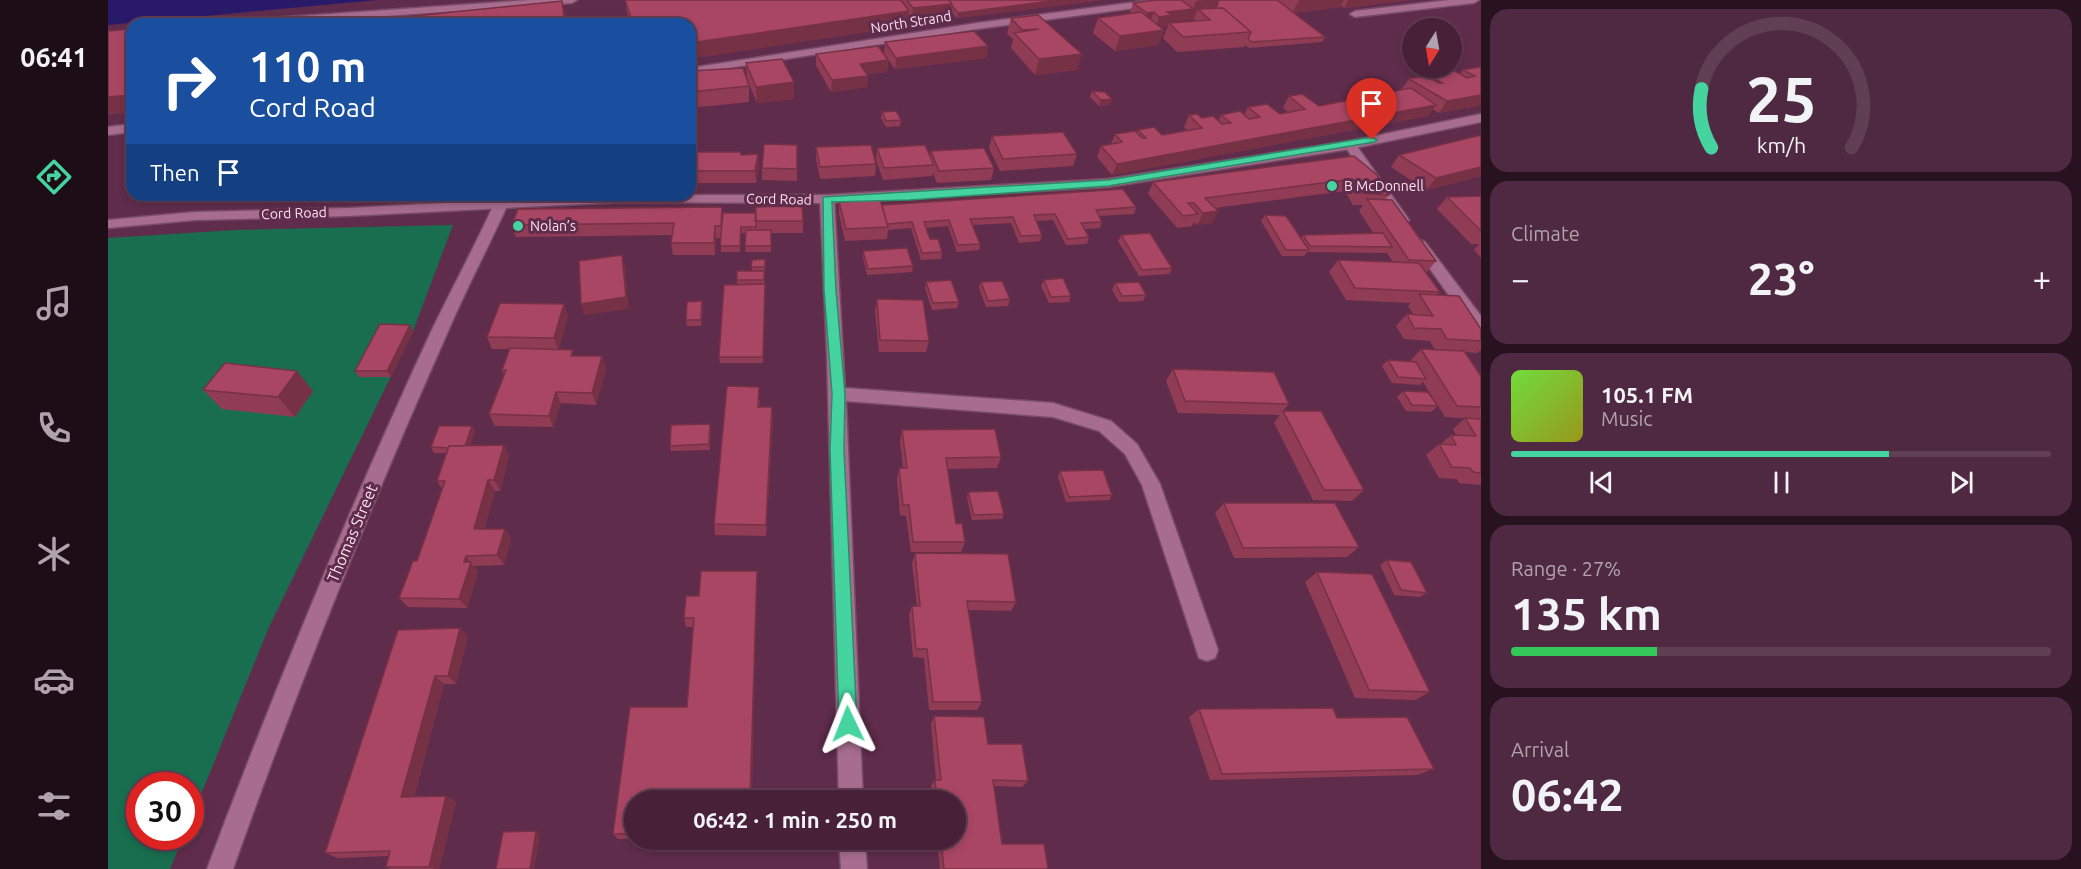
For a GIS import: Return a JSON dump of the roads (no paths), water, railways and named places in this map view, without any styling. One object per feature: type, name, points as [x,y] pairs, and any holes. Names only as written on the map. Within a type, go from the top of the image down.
[{"type":"street","points":[[314,18],[572,0]]},
{"type":"street","name":"North Strand","points":[[696,70],[977,26],[1173,0]]},
{"type":"street","points":[[1354,14],[1474,0]]},
{"type":"street","name":"Cord Road","points":[[696,199],[827,200],[910,197],[1108,183],[1350,145],[1481,118]]},
{"type":"street","points":[[108,131],[126,129]]},
{"type":"street","points":[[1350,145],[1481,328]]},
{"type":"street","points":[[827,200],[830,290],[838,394],[837,450],[851,790]]},
{"type":"street","name":"Cord Road","points":[[108,224],[195,216],[348,212],[562,201]]},
{"type":"street","name":"Thomas Street","points":[[220,869],[269,734],[357,520],[439,334],[501,204]]},
{"type":"street","points":[[838,394],[1053,410],[1105,426],[1131,449],[1151,484],[1208,650]]},
{"type":"street","points":[[853,850],[854,869]]},
{"type":"place","name":"B McDonnell","points":[[1332,186]]},
{"type":"place","name":"Nolan’s","points":[[518,226]]}]
